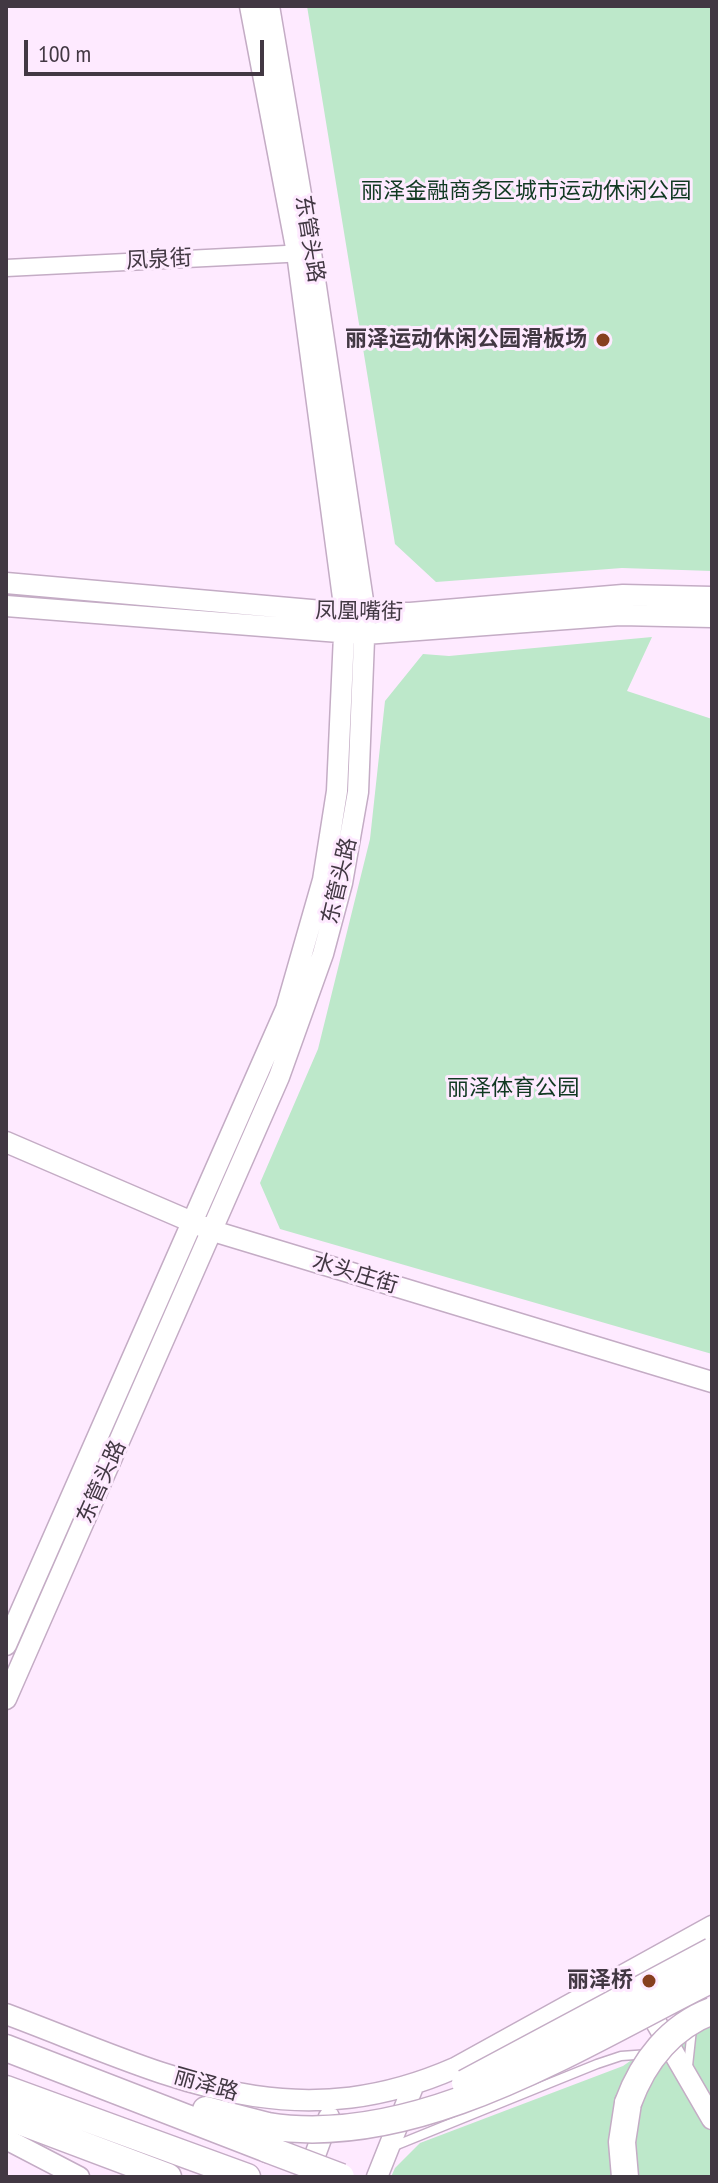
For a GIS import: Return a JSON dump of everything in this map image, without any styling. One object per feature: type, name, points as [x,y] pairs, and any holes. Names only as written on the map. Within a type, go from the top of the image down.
[{"type":"highway","points":[[392,2120],[712,1951]]},
{"type":"highway","points":[[268,2137],[297,2130],[392,2120],[475,2095],[712,1979]]},
{"type":"highway","points":[[625,2177],[622,2142],[628,2103],[652,2055],[678,2030],[712,2011]]},
{"type":"highway","points":[[6,2046],[63,2058],[218,2114],[341,2177]]},
{"type":"highway","points":[[6,2089],[247,2177]]},
{"type":"highway","points":[[6,2116],[168,2177]]},
{"type":"highway","points":[[36,2129],[127,2177]]},
{"type":"street","name":"东管头路","points":[[250,6],[304,253]]},
{"type":"street","name":"东管头路","points":[[6,1699],[279,1077],[323,954],[338,898],[358,792],[355,624],[269,6]]},
{"type":"street","name":"凤泉街","points":[[6,268],[304,253]]},
{"type":"street","name":"凤凰嘴街","points":[[6,583],[355,624],[623,595],[712,597]]},
{"type":"street","name":"凤凰嘴街","points":[[6,606],[355,624],[620,615],[712,617]]},
{"type":"street","name":"东管头路","points":[[8,1636],[286,1009],[320,894],[337,791],[355,624]]},
{"type":"street","name":"水头庄街","points":[[6,1142],[213,1231],[712,1382]]},
{"type":"street","points":[[8,1636],[30,1644]]},
{"type":"street","name":"丽泽路","points":[[6,2014],[221,2091],[297,2103],[336,2099],[414,2084],[455,2068],[712,1926]]},
{"type":"street","points":[[628,1972],[712,2119]]},
{"type":"street","points":[[377,2177],[414,2084]]},
{"type":"street","points":[[307,2177],[336,2099]]},
{"type":"street","points":[[6,2139],[79,2177]]},
{"type":"lane","points":[[388,2149],[621,2056],[647,2053],[683,2070],[692,2029],[669,1990],[645,2002]]},
{"type":"green space","name":"丽泽金融商务区城市运动休闲公园","points":[[307,6],[712,6],[712,571],[622,568],[436,582],[395,544]]},
{"type":"green space","name":"丽泽体育公园","points":[[652,637],[627,691],[712,719],[712,1354],[280,1229],[260,1183],[318,1049],[370,839],[385,701],[423,654],[449,656]]},
{"type":"green space","points":[[712,2004],[712,2177],[391,2177],[395,2168],[420,2143],[623,2066]]},
{"type":"place","name":"丽泽运动休闲公园滑板场","points":[[603,340]]},
{"type":"place","name":"丽泽桥","points":[[649,1981]]}]
